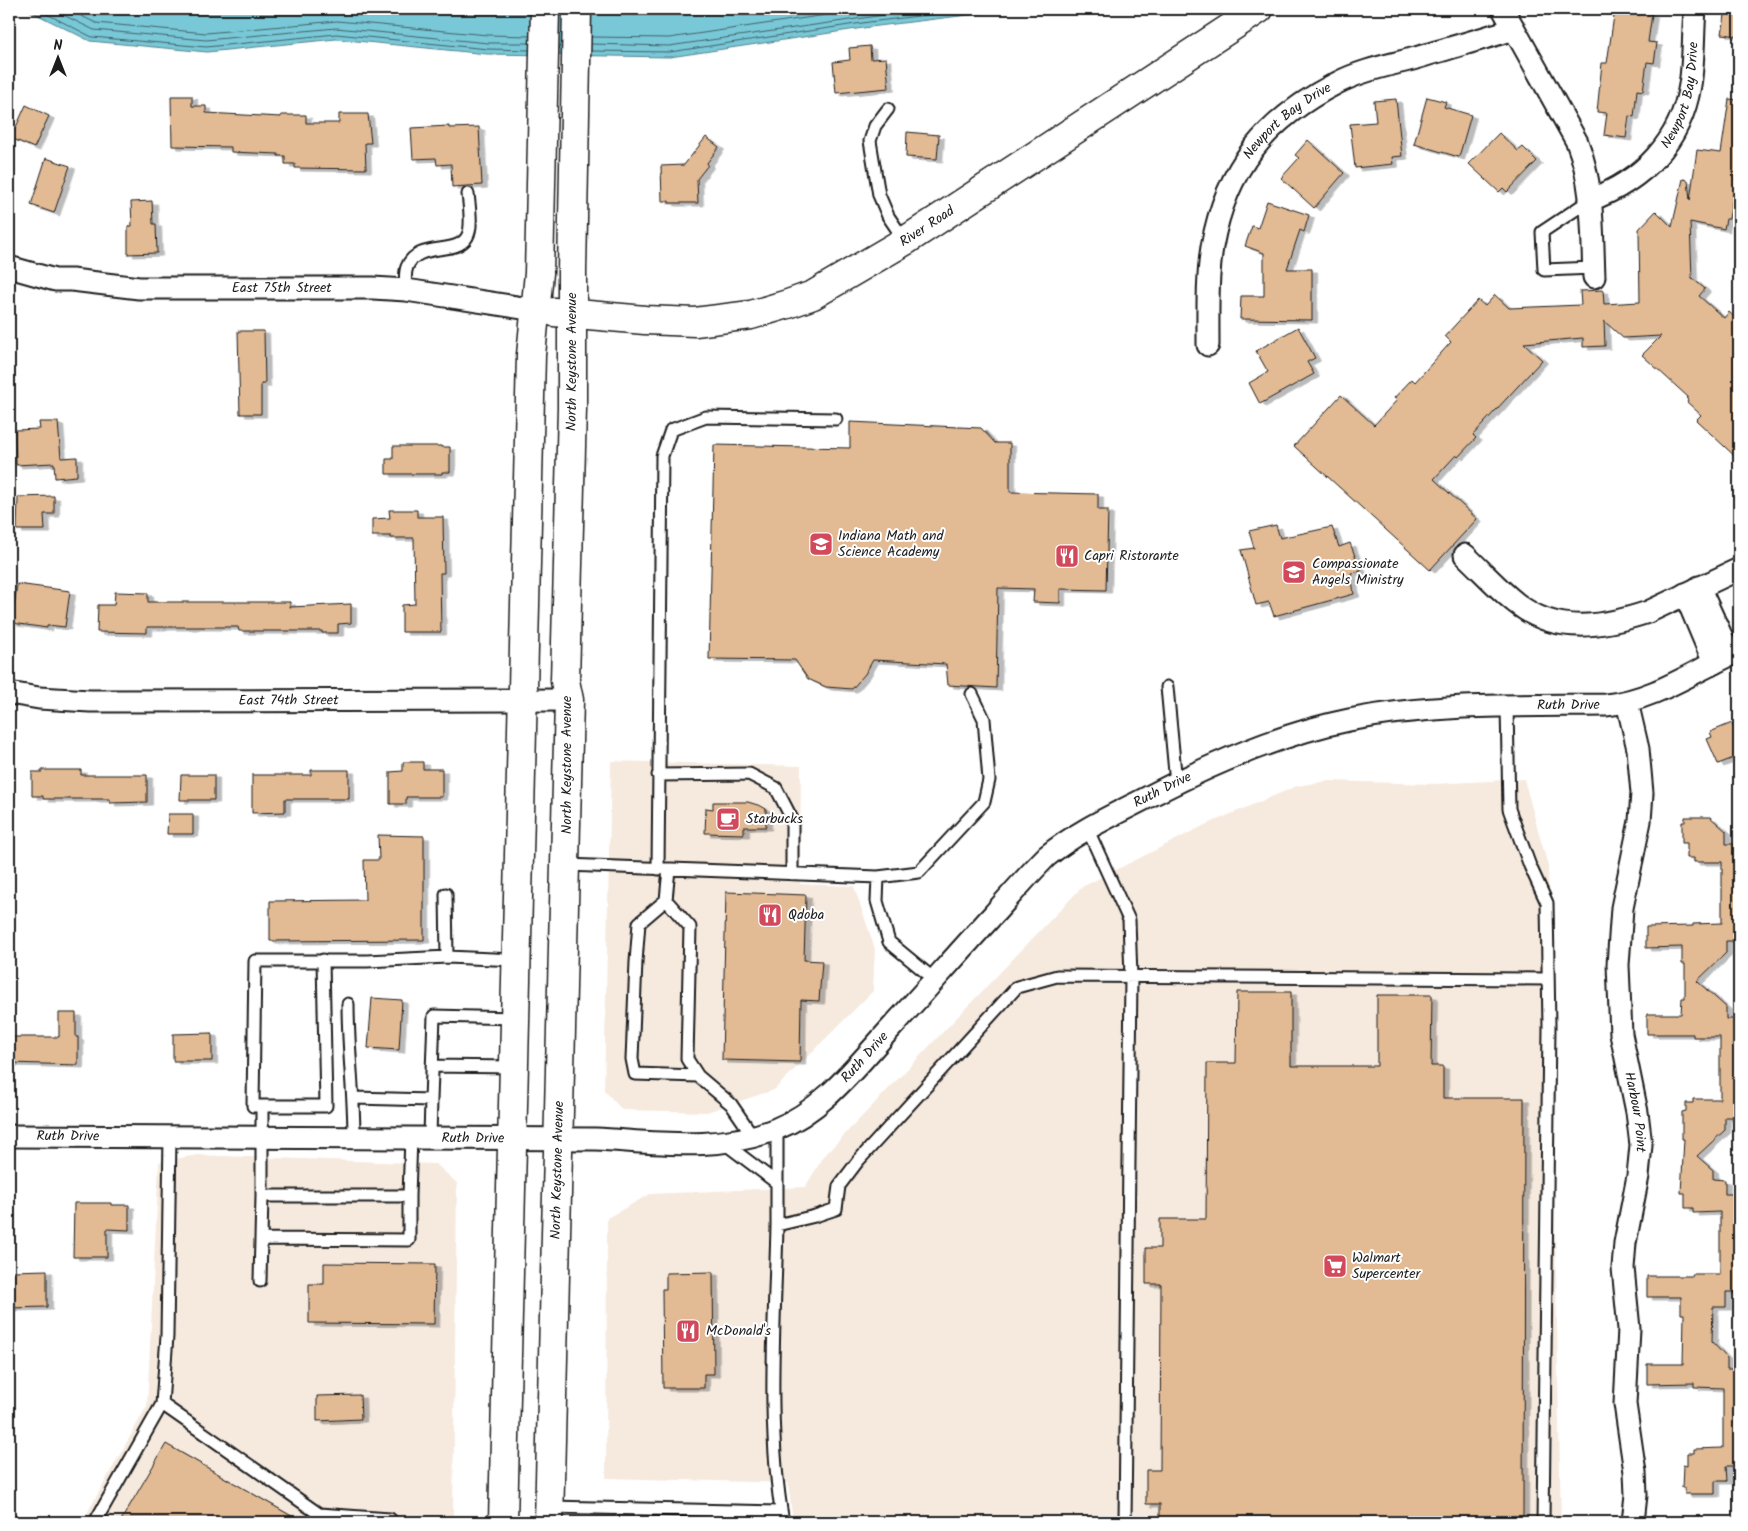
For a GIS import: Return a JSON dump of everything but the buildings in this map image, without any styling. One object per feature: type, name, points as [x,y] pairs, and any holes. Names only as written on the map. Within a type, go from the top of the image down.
[{"type":"main road","name":"North Keystone Avenue","points":[[545,9],[539,273],[554,312],[572,408],[565,681],[569,700],[566,865],[549,1515]]},
{"type":"main road","name":"North Keystone Avenue","points":[[503,1522],[531,355],[554,312],[576,99],[577,9]]},
{"type":"main road","name":"River Road","points":[[554,312],[676,322],[715,320],[751,315],[813,295],[905,241],[1259,9]]},
{"type":"street","points":[[1503,9],[1577,142],[1586,171],[1590,200],[1594,272]]},
{"type":"street","name":"Newport Bay Drive","points":[[1590,200],[1607,194],[1639,174],[1656,157],[1677,126],[1690,86],[1694,9]]},
{"type":"street","name":"Newport Bay Drive","points":[[1208,345],[1209,276],[1212,246],[1219,218],[1233,180],[1248,156],[1266,133],[1292,110],[1338,82],[1384,65],[1410,60],[1514,29]]},
{"type":"street","name":"East 75th Street","points":[[9,268],[56,280],[72,280],[139,288],[373,288],[406,290],[554,312]]},
{"type":"street","points":[[1465,555],[1515,603],[1544,620],[1555,624],[1590,625],[1624,619],[1648,612],[1739,569]]},
{"type":"street","points":[[1692,590],[1728,656]]},
{"type":"street","name":"Ruth Drive","points":[[9,1136],[420,1137],[596,1139],[668,1143],[723,1142],[753,1136],[777,1129],[804,1113],[828,1095],[1047,856],[1066,840],[1176,783],[1257,747],[1312,729],[1349,720],[1406,711],[1507,706],[1606,705],[1627,702],[1647,696],[1728,656]]},
{"type":"street","name":"East 74th Street","points":[[9,693],[39,698],[90,701],[569,700]]},
{"type":"street","name":"Harbour Point","points":[[1627,702],[1638,749],[1642,793],[1640,821],[1622,916],[1618,965],[1621,1034],[1637,1112],[1641,1145],[1640,1167],[1625,1243],[1623,1268],[1629,1329],[1625,1404],[1634,1457],[1636,1485],[1633,1522]]},
{"type":"lane","points":[[888,109],[875,126],[870,141],[879,195],[888,216],[905,241]]},
{"type":"lane","points":[[406,290],[407,266],[413,258],[421,253],[457,244],[467,238],[470,229],[468,194]]},
{"type":"lane","points":[[1590,200],[1542,232],[1544,270],[1594,272]]},
{"type":"lane","points":[[753,1136],[731,1104],[698,1076],[687,1059],[690,927],[666,900],[658,774],[662,456],[671,430],[706,417],[836,419]]},
{"type":"lane","points":[[1167,687],[1176,783]]},
{"type":"lane","points":[[566,865],[878,877],[919,872],[984,802],[989,780],[984,719],[972,694]]},
{"type":"lane","points":[[1507,706],[1509,809],[1530,866],[1547,903],[1543,1522]]},
{"type":"lane","points":[[658,774],[749,774],[776,788],[792,819],[792,874]]},
{"type":"lane","points":[[1087,828],[1129,920],[1132,977],[1125,1522]]},
{"type":"lane","points":[[878,877],[877,901],[889,942],[935,980]]},
{"type":"lane","points":[[446,894],[447,957]]},
{"type":"lane","points":[[666,900],[639,923],[632,1059],[635,1074],[698,1076]]},
{"type":"lane","points":[[323,960],[326,1106],[253,1106],[255,961],[323,960],[367,961],[447,957],[516,960]]},
{"type":"lane","points":[[777,1224],[815,1216],[836,1208],[839,1186],[858,1161],[1017,987],[1057,976],[1548,978]]},
{"type":"lane","points":[[348,1004],[348,1040],[354,1098],[354,1137]]},
{"type":"lane","points":[[261,1239],[408,1240],[409,1196],[420,1137],[431,1100],[434,1016],[515,1018]]},
{"type":"lane","points":[[432,1066],[514,1067]]},
{"type":"lane","points":[[354,1098],[431,1100]]},
{"type":"lane","points":[[260,1281],[262,1106]]},
{"type":"lane","points":[[549,1515],[782,1517],[776,1473],[773,1418],[777,1129]]},
{"type":"lane","points":[[95,1522],[162,1404],[167,1336],[170,1136]]},
{"type":"lane","points":[[723,1142],[777,1182]]},
{"type":"lane","points":[[262,1196],[409,1196]]},
{"type":"lane","points":[[162,1404],[319,1514],[390,1519],[392,1522]]},
{"type":"shaded area","points":[[611,761],[801,766],[800,884],[854,886],[875,949],[873,991],[774,1090],[707,1112],[622,1110],[604,1090]]},
{"type":"shaded area","points":[[1524,779],[1548,866],[1561,1522],[793,1522],[788,1483],[606,1478],[607,1218],[650,1194],[805,1187],[824,1156],[1082,887],[1205,825],[1297,786],[1327,781],[1435,784]]},
{"type":"shaded area","points":[[197,1155],[436,1164],[457,1183],[453,1522],[82,1522],[147,1406],[159,1162]]},
{"type":"water","points":[[26,9],[1017,9],[870,27],[670,57],[487,54],[336,39],[207,52],[90,41]]},
{"type":"place","name":"Indiana Math and Science Academy","points":[[821,544]]},
{"type":"place","name":"Capri Ristorante","points":[[1067,556]]},
{"type":"place","name":"Compassionate Angels Ministry","points":[[1294,572]]},
{"type":"place","name":"Starbucks","points":[[728,819]]},
{"type":"place","name":"Qdoba","points":[[770,915]]},
{"type":"place","name":"Walmart Supercenter","points":[[1335,1266]]},
{"type":"place","name":"McDonald's","points":[[688,1331]]}]
